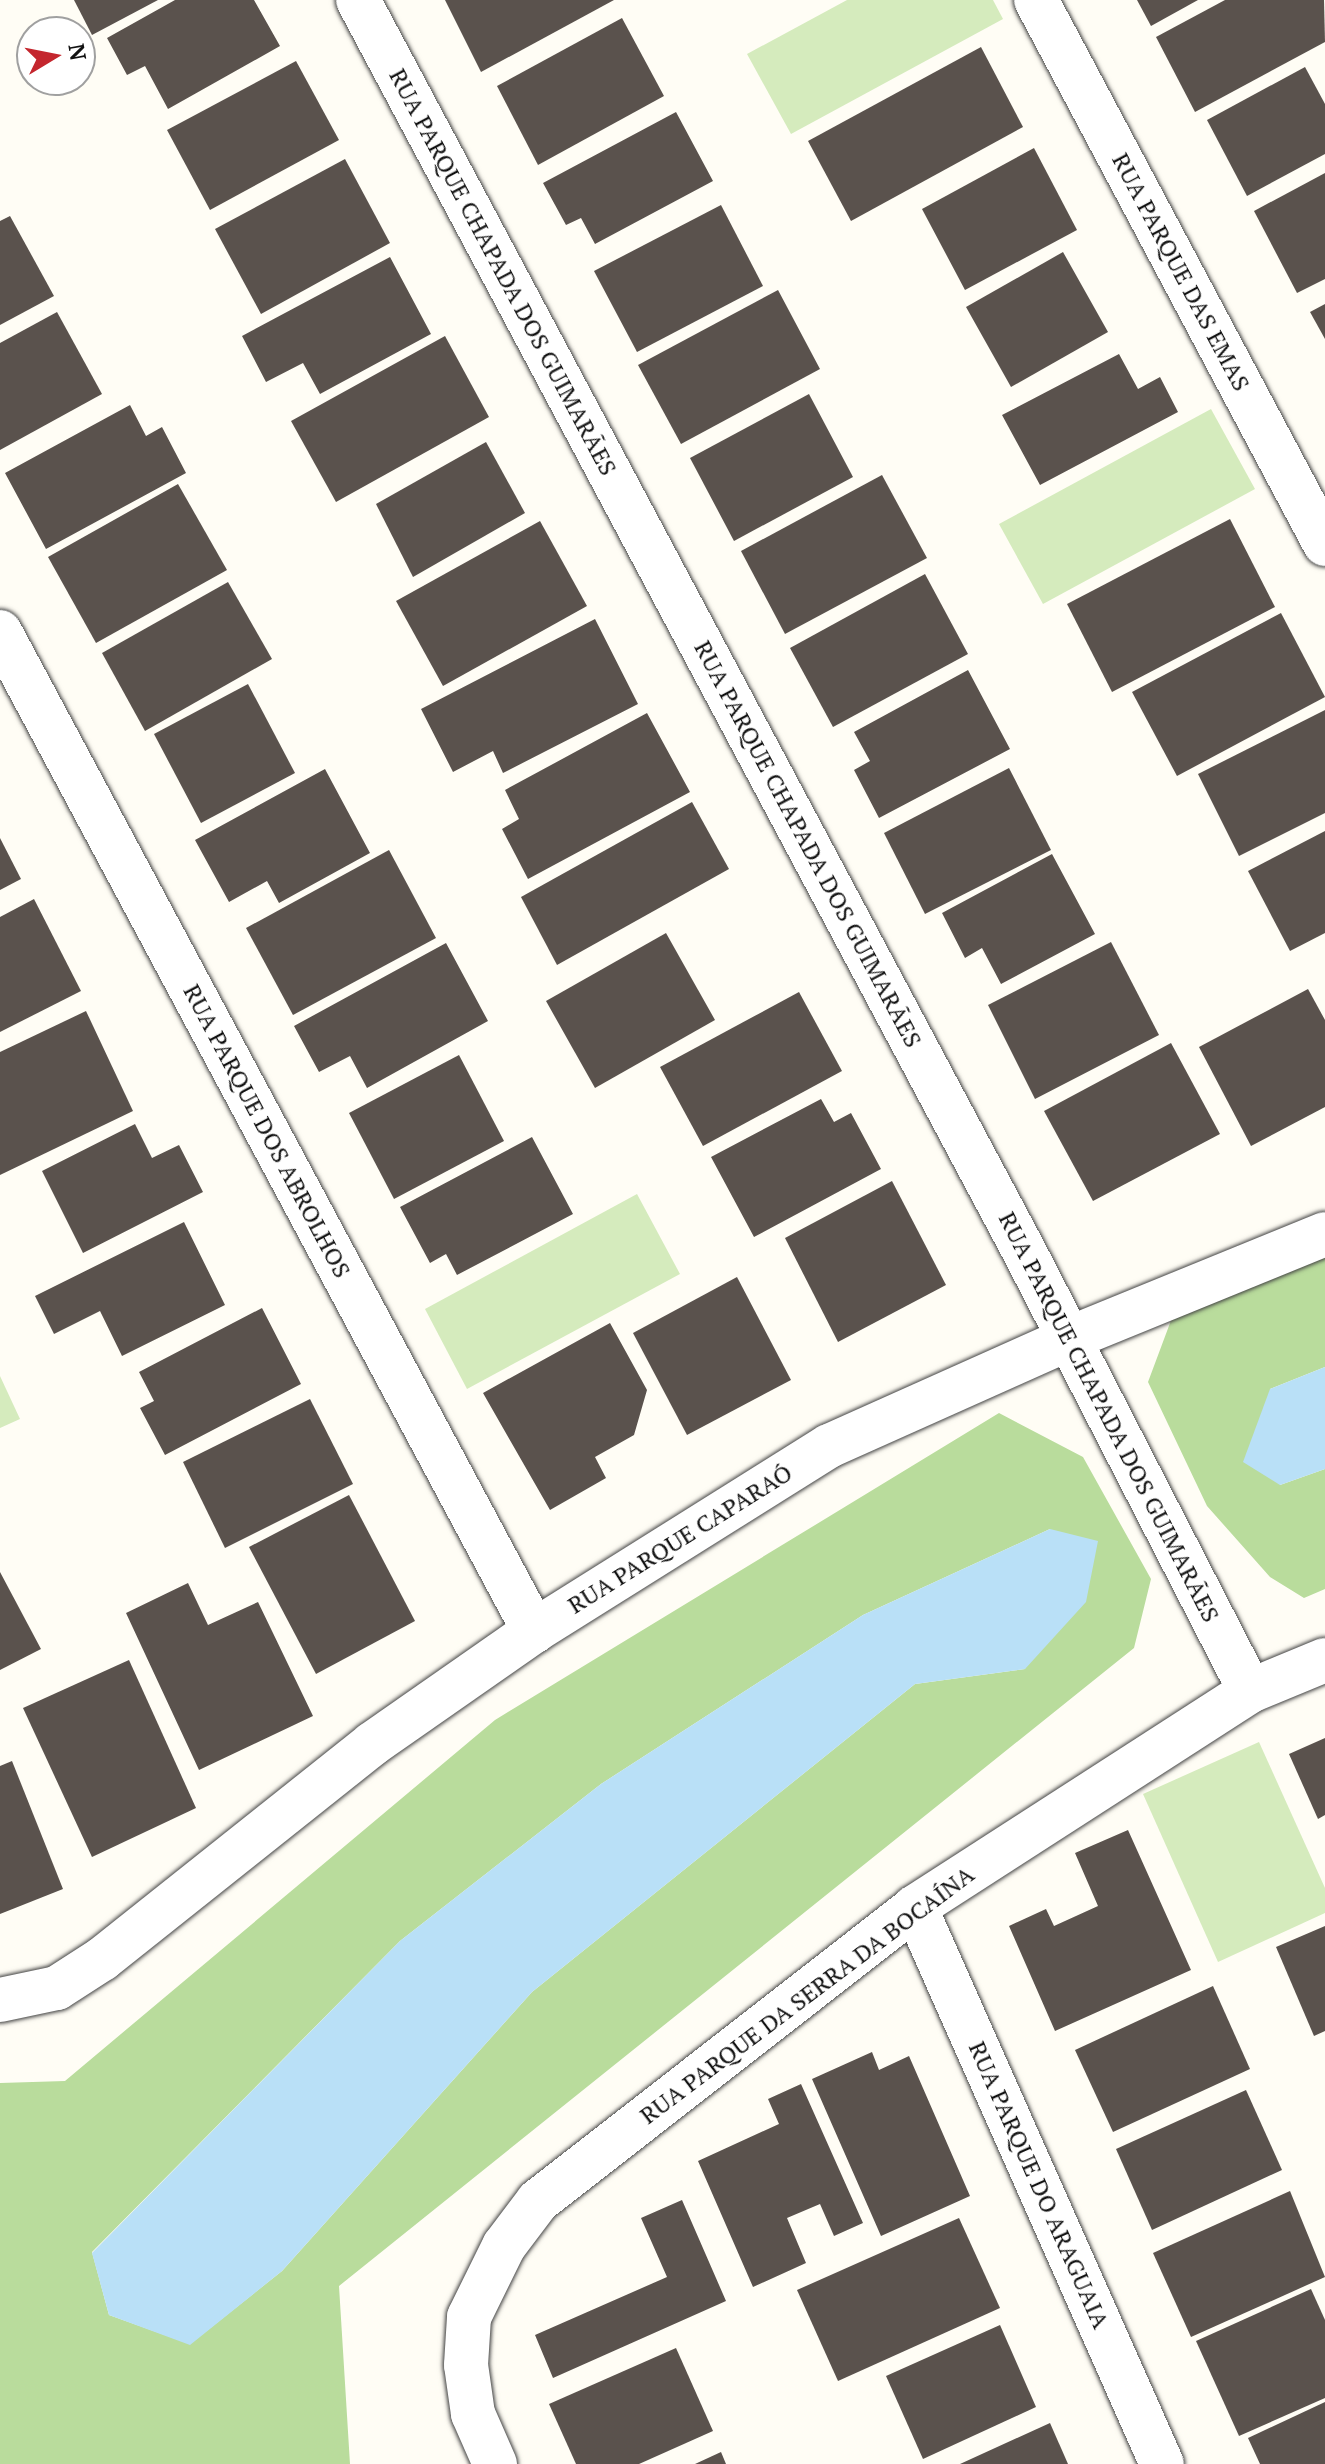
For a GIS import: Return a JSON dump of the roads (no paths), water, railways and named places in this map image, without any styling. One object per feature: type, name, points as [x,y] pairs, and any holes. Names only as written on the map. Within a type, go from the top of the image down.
[{"type":"street","name":"RUA PARQUE CHAPADA DOS GUIMARÃES","points":[[358,0],[1070,1338],[1250,1691]]},
{"type":"street","name":"RUA PARQUE DAS EMAS","points":[[1036,0],[1325,544]]},
{"type":"street","name":"RUA PARQUE DOS ABROLHOS","points":[[0,632],[534,1631]]},
{"type":"street","name":"RUA PARQUE CAPARAÓ","points":[[0,2000],[17,2000],[57,1988],[102,1959],[372,1744],[534,1631],[829,1446],[1070,1338],[1325,1234]]},
{"type":"street","name":"RUA PARQUE DA SERRA DA BOCAÍNA","points":[[495,2464],[473,2414],[466,2365],[469,2317],[504,2246],[538,2201],[915,1907],[1250,1691],[1325,1660]]},
{"type":"street","name":"RUA PARQUE DO ARAGUAIA","points":[[915,1907],[1162,2464]]},
{"type":"water","points":[[1325,1367],[1325,1469],[1280,1485],[1243,1462],[1270,1389]]},
{"type":"water","points":[[1050,1529],[1098,1541],[1086,1602],[1025,1669],[915,1684],[532,1992],[282,2271],[190,2345],[109,2315],[92,2253],[400,1941],[601,1784],[863,1615]]}]
